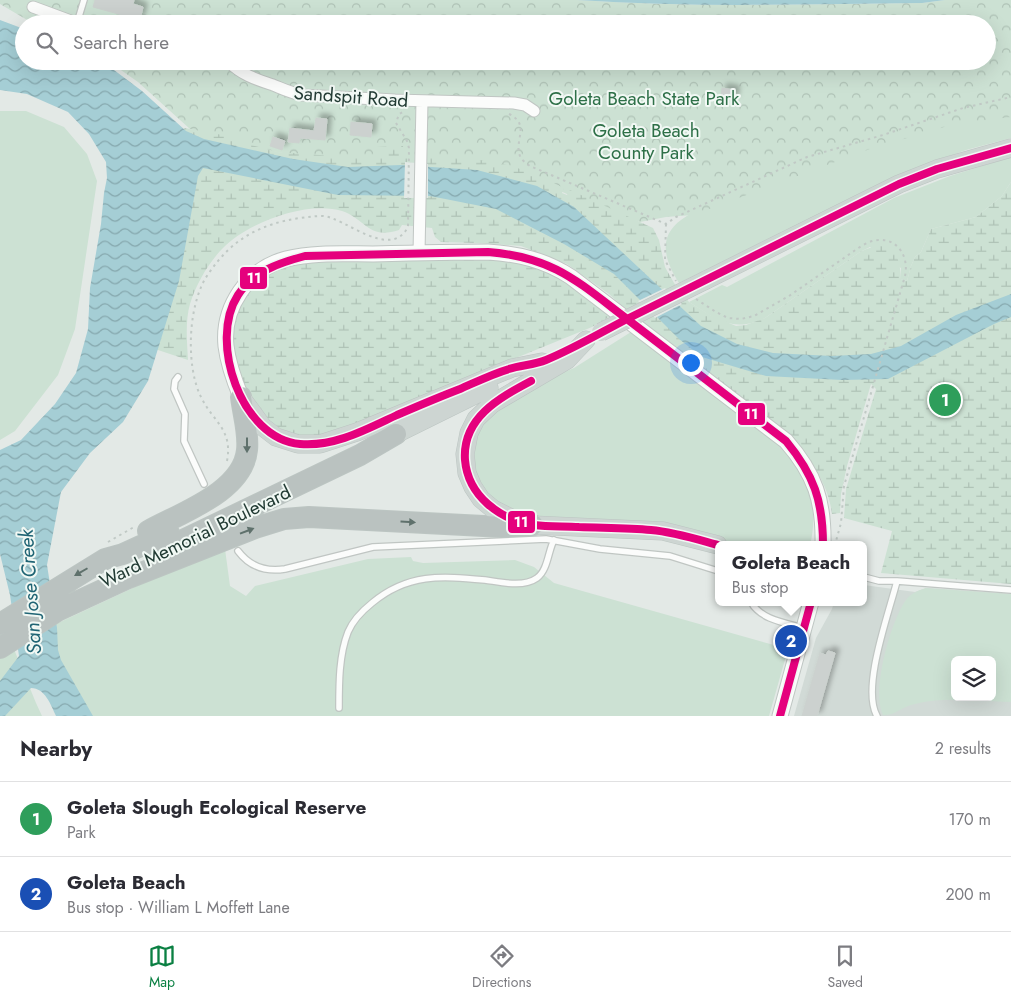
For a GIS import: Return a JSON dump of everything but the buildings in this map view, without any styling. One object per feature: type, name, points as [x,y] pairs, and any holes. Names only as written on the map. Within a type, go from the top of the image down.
[{"type":"highway","points":[[105,559],[119,547],[214,496],[234,480],[242,469],[248,450],[240,397]]},
{"type":"highway","name":"Ward Memorial Boulevard","points":[[0,624],[105,559],[123,554],[353,451],[396,434]]},
{"type":"highway","name":"Ward Memorial Boulevard","points":[[0,648],[91,588],[146,558],[360,455],[396,434]]},
{"type":"highway","points":[[57,611],[164,563],[284,519],[309,517],[503,527],[533,525]]},
{"type":"main road","name":"Ward Memorial Boulevard","points":[[396,434],[899,184],[937,169],[1011,148]]},
{"type":"main road","points":[[594,336],[567,360],[499,399],[476,419],[467,440],[465,454],[467,473],[473,487],[481,499],[493,509],[533,525],[663,531],[715,544]]},
{"type":"main road","points":[[240,397],[263,426],[276,436],[298,444],[320,444],[357,432],[512,368],[542,362]]},
{"type":"street","points":[[33,7],[56,15]]},
{"type":"street","name":"Sandspit Road","points":[[238,70],[243,74],[289,93],[347,98],[514,103],[534,111]]},
{"type":"street","name":"Sandspit Road","points":[[419,253],[422,101]]},
{"type":"street","points":[[240,397],[227,354],[226,327],[230,310],[237,296],[255,275],[268,266],[284,260],[305,256],[488,252],[512,254],[544,262],[571,277],[786,441],[799,456],[818,492],[823,526],[823,541]]},
{"type":"street","points":[[780,716],[810,606]]},
{"type":"lane","points":[[80,15],[84,0]]},
{"type":"lane","points":[[178,377],[175,381],[174,389],[185,414],[184,441],[204,484]]},
{"type":"lane","points":[[238,551],[251,563],[271,571],[373,547],[538,539],[554,540],[600,549],[670,556],[715,571]]},
{"type":"lane","points":[[339,708],[340,670],[347,636],[354,622],[378,598],[401,584],[424,579],[458,578],[524,583],[533,580],[542,572],[554,540]]},
{"type":"lane","points":[[867,578],[879,581],[1011,590]]},
{"type":"lane","points":[[878,716],[874,711],[872,696],[874,675],[879,647],[897,581]]},
{"type":"lane","points":[[754,606],[758,612],[804,629]]},
{"type":"path","points":[[666,224],[676,217],[807,158],[962,108],[1011,97]]},
{"type":"path","points":[[403,112],[397,118],[396,123],[409,148],[408,227],[404,233]]},
{"type":"path","points":[[509,114],[516,117],[520,122],[518,151],[521,159],[530,166],[666,224]]},
{"type":"path","points":[[666,224],[665,260],[677,283]]},
{"type":"path","points":[[691,295],[728,318],[741,319],[766,311],[854,250],[877,240],[893,243],[903,254],[906,268],[903,281],[844,486],[841,523],[835,541]]},
{"type":"shaded area","points":[[867,585],[915,592],[926,588],[1011,594],[1011,716],[794,716],[816,638],[833,606],[867,606]]},
{"type":"green space","name":"Goleta Beach County Park","points":[[0,0],[577,0],[749,5],[1011,0],[1011,117],[954,124],[870,149],[693,215],[666,217],[640,222],[611,213],[530,178],[350,163],[257,149],[190,129],[138,82],[121,70],[996,70],[996,15],[19,15],[0,4]]},
{"type":"green space","points":[[1011,99],[1011,138],[966,150],[896,176],[679,283],[669,264],[666,248],[668,236],[675,225],[699,209],[731,196]]},
{"type":"green space","points":[[0,111],[26,111],[64,127],[87,154],[97,181],[75,329],[58,375],[15,431],[0,440]]},
{"type":"green space","points":[[185,128],[238,138],[251,145],[278,152],[374,159],[376,147],[403,146],[404,158],[478,160],[526,171],[564,188],[562,193],[567,195],[570,190],[653,228],[659,240],[665,267],[674,283],[689,302],[710,315],[736,326],[746,325],[765,318],[860,252],[870,248],[885,246],[891,249],[898,260],[901,279],[907,281],[915,257],[921,252],[931,229],[976,217],[1002,196],[1011,182],[1011,584],[881,573],[892,531],[844,518],[846,489],[876,389],[871,384],[847,466],[841,494],[840,513],[832,514],[826,489],[814,467],[799,446],[782,428],[643,325],[609,294],[567,264],[521,246],[441,242],[435,237],[432,228],[402,225],[399,230],[380,232],[342,211],[328,208],[295,211],[262,222],[247,230],[223,248],[213,260],[199,281],[188,311],[188,360],[131,341],[160,148]]},
{"type":"green space","points":[[1011,157],[1011,182],[1002,196],[976,217],[931,229],[921,252],[915,257],[907,281],[901,279],[901,268],[870,247],[765,318],[754,322],[734,324],[726,322],[717,319],[689,302],[722,285],[727,287],[894,198],[950,176]]},
{"type":"green space","points":[[489,258],[517,261],[543,270],[567,283],[611,316],[592,327],[323,437],[298,437],[283,432],[269,422],[255,404],[238,365],[234,348],[234,331],[237,314],[244,299],[255,285],[271,273],[296,264],[309,262]]},
{"type":"green space","points":[[631,332],[778,444],[788,454],[803,477],[812,503],[813,531],[811,541],[727,541],[691,531],[535,517],[502,506],[483,491],[473,466],[475,439],[478,429],[493,411],[552,377],[574,368]]},
{"type":"green space","points":[[225,549],[230,586],[246,596],[255,586],[368,559],[411,557],[413,561],[423,563],[515,560],[534,567],[554,583],[788,649],[769,716],[92,716],[59,666],[54,626],[182,565]]},
{"type":"green space","points":[[926,588],[1011,594],[1011,702],[986,701],[996,701],[996,656],[951,656],[951,700],[923,702],[883,715],[879,690],[888,642],[899,613],[908,597]]},
{"type":"green space","points":[[0,615],[36,703],[42,716],[0,716]]},
{"type":"water","points":[[577,0],[945,0],[922,3],[749,5]]},
{"type":"water","name":"San Jose Creek","points":[[0,20],[15,26],[15,70],[114,70],[142,91],[186,131],[204,139],[293,159],[348,167],[401,165],[477,170],[537,186],[574,207],[701,326],[737,344],[773,353],[832,356],[871,354],[901,346],[956,315],[1011,294],[1011,317],[888,379],[842,380],[766,376],[702,357],[679,339],[614,274],[564,244],[496,209],[430,196],[338,195],[203,168],[198,176],[179,281],[148,381],[123,422],[90,453],[61,492],[47,565],[57,628],[58,650],[61,660],[93,716],[56,716],[44,694],[31,688],[5,716],[0,716],[0,681],[19,656],[10,595],[0,554],[0,450],[21,440],[55,404],[76,373],[88,329],[90,288],[107,178],[106,162],[89,134],[68,112],[27,94],[0,90]]},
{"type":"pier","points":[[405,162],[428,164],[428,198],[404,198]]},
{"type":"pier","points":[[665,288],[682,304],[655,318],[638,301]]},
{"type":"transit line","name":"11","points":[[627,319],[899,184],[937,169],[1011,148]]},
{"type":"transit line","name":"11","points":[[488,252],[530,259],[547,265],[578,282],[627,319],[546,360],[496,373],[350,436],[326,443],[300,444],[279,438],[261,425],[247,407],[236,385],[229,361],[227,337],[230,314],[238,295],[259,274],[277,265],[305,256],[488,252]]},
{"type":"transit line","name":"11","points":[[627,319],[786,441],[804,465],[815,489],[819,502],[823,541]]},
{"type":"transit line","name":"11","points":[[531,381],[495,402],[476,421],[470,432],[466,445],[465,460],[467,473],[472,485],[488,504],[509,518],[534,525],[651,530],[677,534],[715,544]]},
{"type":"transit line","name":"11","points":[[780,716],[810,606]]},
{"type":"place","name":"Goleta Slough Ecological Reserve","points":[[945,400]]},
{"type":"place","name":"Goleta Beach","points":[[791,641]]},
{"type":"park label","name":"Goleta Beach State Park","points":[[644,98]]}]
